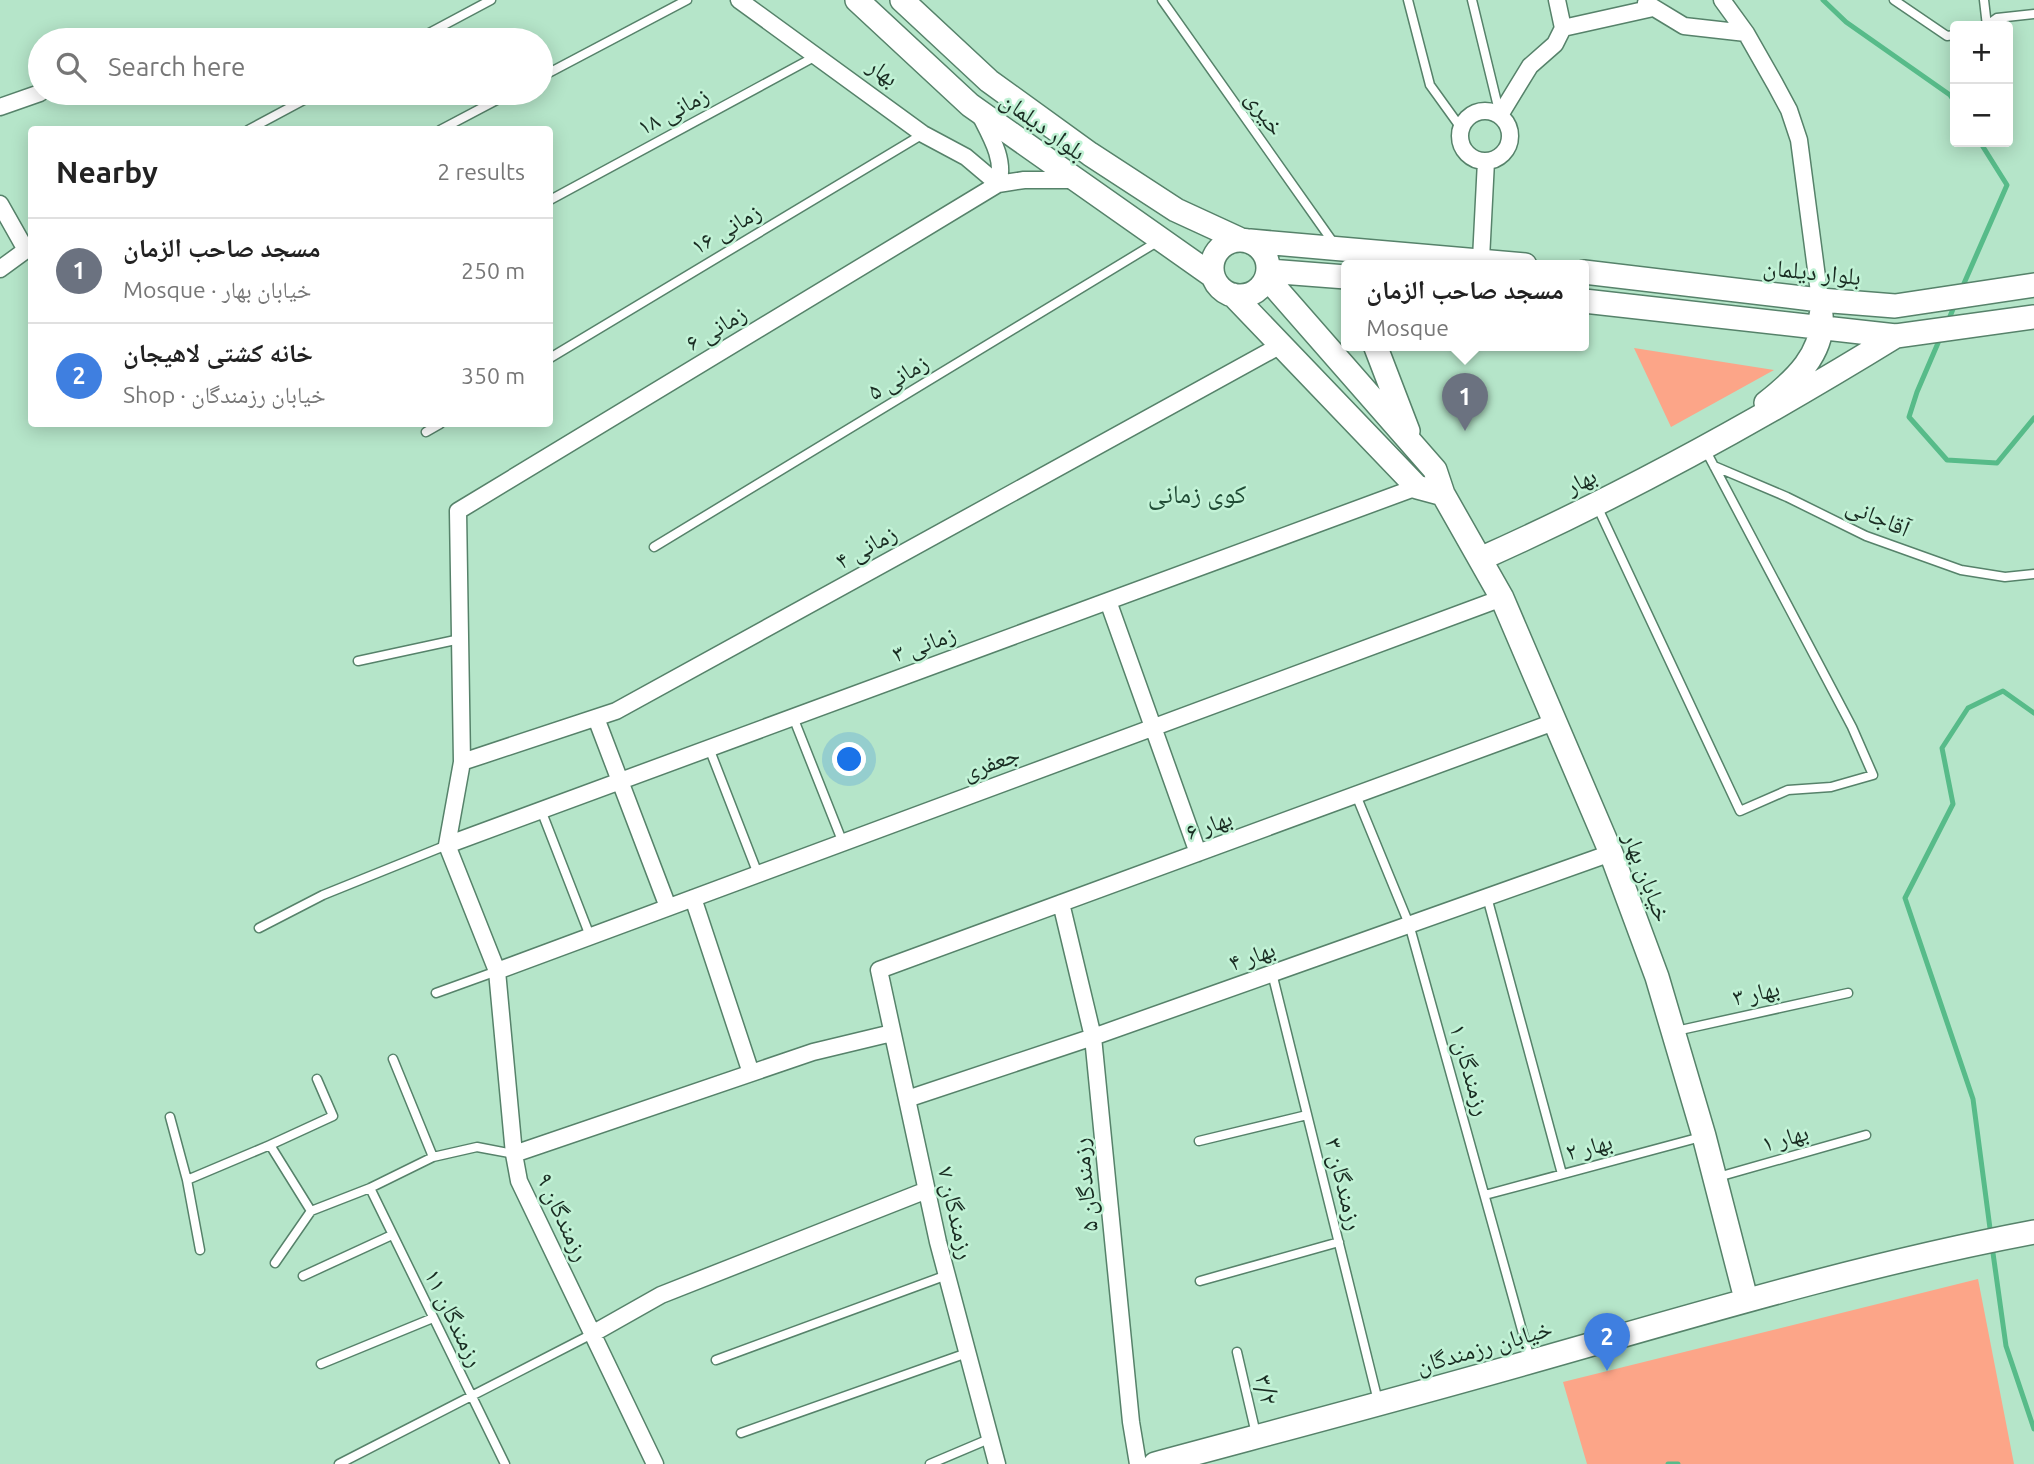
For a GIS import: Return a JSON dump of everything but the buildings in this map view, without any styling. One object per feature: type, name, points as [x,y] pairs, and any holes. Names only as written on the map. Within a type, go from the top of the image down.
[{"type":"street","name":"بهار","points":[[739,0],[923,134],[966,157],[998,184]]},
{"type":"street","name":"بلوار دیلمان","points":[[857,0],[978,111],[1213,276]]},
{"type":"street","name":"بلوار دیلمان","points":[[902,0],[989,81],[1090,154],[1176,210],[1245,240],[1488,260]]},
{"type":"street","points":[[1500,115],[1530,66],[1555,44],[1563,28],[1557,0]]},
{"type":"street","points":[[1722,0],[1746,33],[1789,110],[1799,139],[1823,328]]},
{"type":"street","points":[[1563,28],[1647,4],[1684,26],[1746,33]]},
{"type":"street","points":[[0,107],[28,97]]},
{"type":"street","points":[[1484,110],[1500,115],[1509,127],[1510,143],[1501,156],[1486,161],[1471,157],[1461,144],[1461,128],[1470,116],[1484,110]]},
{"type":"street","points":[[978,111],[993,141],[1002,172],[998,184],[1024,180],[1074,180]]},
{"type":"street","points":[[1481,259],[1486,161]]},
{"type":"street","name":"زمانی ۶","points":[[460,639],[458,511],[998,184]]},
{"type":"street","points":[[0,204],[28,246]]},
{"type":"street","points":[[1233,295],[1259,290],[1268,275],[1265,253],[1258,245],[1245,240],[1229,241],[1220,247],[1214,256],[1213,276],[1224,291],[1233,295],[1417,486],[1443,494]]},
{"type":"street","points":[[0,269],[28,248]]},
{"type":"street","name":"بلوار دیلمان","points":[[1589,273],[1820,300],[1895,306],[2034,285]]},
{"type":"street","points":[[1268,275],[1341,277]]},
{"type":"street","name":"خیابان بهار","points":[[1268,275],[1435,470],[1443,494],[1502,598],[1611,853],[1657,977],[1704,1136],[1746,1299]]},
{"type":"street","points":[[1589,302],[1901,336],[2034,317]]},
{"type":"street","name":"بهار","points":[[1709,457],[1800,374],[1813,353],[1823,328]]},
{"type":"street","name":"بهار","points":[[1480,559],[1595,503],[1709,457],[1796,397],[1901,336]]},
{"type":"street","name":"زمانی ۴","points":[[462,762],[616,711],[1281,345]]},
{"type":"street","points":[[1378,351],[1415,447]]},
{"type":"street","name":"زمانی ۳","points":[[447,845],[1417,486]]},
{"type":"street","name":"جعفری","points":[[497,971],[1502,598]]},
{"type":"street","points":[[1108,601],[1198,853]]},
{"type":"street","points":[[447,845],[462,762],[460,639]]},
{"type":"street","points":[[596,718],[668,907]]},
{"type":"street","name":"بهار ۶","points":[[879,970],[1554,722]]},
{"type":"street","name":"رزمندگان ۹","points":[[447,845],[497,971],[514,1154],[519,1181],[654,1464]]},
{"type":"street","name":"بهار ۴","points":[[907,1099],[1093,1037],[1611,853]]},
{"type":"street","points":[[694,898],[751,1073]]},
{"type":"street","name":"رزمندگان ۵","points":[[1061,903],[1093,1037],[1131,1422],[1138,1464]]},
{"type":"street","name":"رزمندگان ۷","points":[[879,970],[947,1275],[997,1464]]},
{"type":"street","points":[[514,1154],[813,1052],[892,1032]]},
{"type":"street","points":[[592,1334],[661,1295],[927,1190]]},
{"type":"street","name":"خیابان رزمندگان","points":[[1155,1464],[1531,1362],[1746,1299],[2029,1233]]},
{"type":"lane","points":[[438,28],[491,0]]},
{"type":"lane","points":[[553,71],[687,0]]},
{"type":"lane","name":"خیری","points":[[1162,0],[1337,248]]},
{"type":"lane","points":[[1408,0],[1430,85],[1461,128]]},
{"type":"lane","points":[[1472,0],[1500,115]]},
{"type":"lane","points":[[1894,0],[1947,36],[1950,35]]},
{"type":"lane","points":[[1984,0],[1986,21]]},
{"type":"lane","points":[[1993,21],[1997,18],[2034,14]]},
{"type":"lane","name":"زمانی ۱۸","points":[[553,198],[816,56]]},
{"type":"lane","points":[[255,126],[295,105]]},
{"type":"lane","points":[[448,126],[487,105]]},
{"type":"lane","name":"زمانی ۱۶","points":[[553,356],[923,134]]},
{"type":"lane","name":"زمانی ۵","points":[[654,547],[1162,239]]},
{"type":"lane","points":[[426,432],[435,427]]},
{"type":"lane","points":[[1595,503],[1740,811],[1788,790],[1831,787],[1872,775],[1852,727],[1709,457]]},
{"type":"lane","name":"آقاجانی","points":[[1709,457],[1866,536],[1961,570],[2005,577],[2034,575]]},
{"type":"lane","points":[[358,661],[460,639]]},
{"type":"lane","points":[[793,717],[843,843]]},
{"type":"lane","points":[[709,748],[758,874]]},
{"type":"lane","name":"رزمندگان ۱","points":[[1356,795],[1409,924],[1531,1362]]},
{"type":"lane","points":[[541,810],[590,936]]},
{"type":"lane","points":[[259,928],[323,895],[447,845]]},
{"type":"lane","points":[[1487,897],[1562,1174]]},
{"type":"lane","points":[[436,993],[497,971]]},
{"type":"lane","name":"رزمندگان ۳","points":[[1272,973],[1378,1404]]},
{"type":"lane","name":"بهار ۳","points":[[1673,1032],[1848,993]]},
{"type":"lane","points":[[393,1059],[433,1157]]},
{"type":"lane","points":[[187,1180],[333,1116],[317,1079]]},
{"type":"lane","points":[[1199,1141],[1307,1115]]},
{"type":"lane","points":[[170,1117],[187,1180],[200,1250]]},
{"type":"lane","name":"بهار ۱","points":[[1715,1178],[1866,1135]]},
{"type":"lane","name":"بهار ۲","points":[[1485,1195],[1704,1136]]},
{"type":"lane","points":[[270,1145],[311,1211]]},
{"type":"lane","points":[[275,1263],[311,1211],[370,1188],[433,1157],[477,1147],[514,1154]]},
{"type":"lane","name":"رزمندگان ۱۱","points":[[370,1188],[505,1464]]},
{"type":"lane","points":[[303,1276],[392,1234]]},
{"type":"lane","points":[[1200,1281],[1339,1242]]},
{"type":"lane","points":[[716,1360],[947,1275]]},
{"type":"lane","points":[[321,1364],[433,1318]]},
{"type":"lane","points":[[339,1464],[592,1334]]},
{"type":"lane","name":"۳/۲","points":[[1237,1352],[1257,1437]]},
{"type":"lane","points":[[741,1433],[967,1353]]},
{"type":"lane","points":[[930,1464],[989,1439]]},
{"type":"shaded area","points":[[1634,348],[1774,370],[1671,427]]},
{"type":"shaded area","points":[[1978,1279],[2014,1464],[1587,1464],[1563,1382]]},
{"type":"waterway","points":[[1823,0],[1846,22],[1950,95]]},
{"type":"waterway","points":[[1962,288],[2007,185],[1983,147]]},
{"type":"waterway","points":[[1947,324],[1955,304]]},
{"type":"waterway","points":[[1941,336],[1909,417],[1947,460],[1997,463],[2034,418]]},
{"type":"waterway","points":[[1991,1236],[1973,1099],[1905,898],[1953,804],[1942,748],[1968,708],[2003,691],[2034,713]]},
{"type":"waterway","points":[[1992,1246],[2006,1346],[2034,1429]]},
{"type":"waterway","points":[[1668,1464],[1678,1464]]},
{"type":"place","name":"مسجد صاحب الزمان","points":[[1465,431]]},
{"type":"place","name":"خانه کشتی لاهیجان","points":[[1607,1371]]},
{"type":"district","name":"کوی زمانی","points":[[1197,494]]}]
